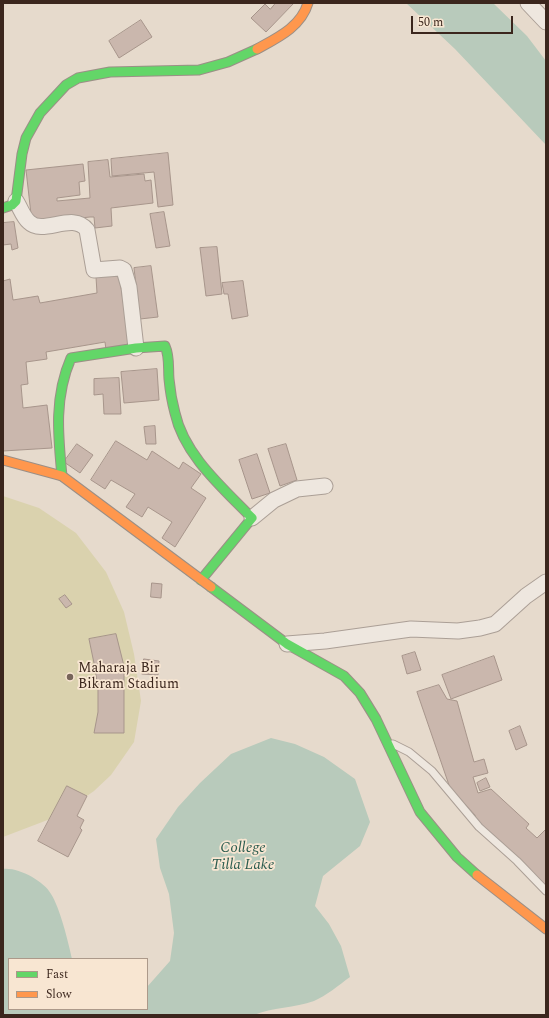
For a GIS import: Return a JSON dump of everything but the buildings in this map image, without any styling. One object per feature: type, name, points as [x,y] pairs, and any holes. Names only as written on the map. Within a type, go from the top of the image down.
[{"type":"street","points":[[136,348],[129,287],[124,270],[120,268],[94,270],[87,230],[79,223],[65,222],[40,226],[34,225],[28,222],[9,204],[27,135],[47,105],[66,84],[78,77],[109,72],[198,70],[224,65],[283,35],[296,24],[307,11],[308,3]]},
{"type":"street","points":[[528,3],[546,22]]},
{"type":"street","points":[[62,476],[58,442],[59,403],[62,381],[71,358],[136,348],[164,346],[167,350],[169,378],[176,419],[187,443],[230,496],[252,518]]},
{"type":"street","points":[[3,460],[62,476],[287,644],[344,676],[360,693],[376,719],[420,812],[435,832],[457,857],[483,881],[546,929]]},
{"type":"street","points":[[201,580],[252,518],[274,500],[297,489],[325,486]]},
{"type":"street","points":[[287,644],[411,629],[458,631],[480,628],[495,624],[526,596],[546,582]]},
{"type":"lane","points":[[385,740],[409,752],[432,771],[479,827],[517,861],[546,891]]},
{"type":"shaded area","name":"Maharaja Bir Bikram Stadium","points":[[3,496],[39,508],[76,533],[106,572],[124,612],[134,654],[141,701],[134,742],[111,775],[94,791],[58,816],[3,837]]},
{"type":"water","points":[[406,3],[493,3],[527,36],[546,61],[546,145],[455,49]]},
{"type":"water","name":"College Tilla Lake","points":[[271,738],[295,744],[324,757],[355,779],[370,822],[360,846],[323,876],[315,906],[329,924],[341,946],[350,977],[314,1001],[268,1010],[254,1015],[3,1015],[3,869],[16,870],[30,876],[48,889],[61,916],[72,958],[8,958],[8,1010],[148,1010],[148,986],[170,961],[174,933],[169,894],[160,868],[156,839],[178,807],[200,783],[231,754]]},
{"type":"traffic: fast","points":[[3,208],[12,205],[16,201],[22,154],[26,138],[40,113],[66,85],[78,78],[110,72],[199,70],[228,62],[257,49]]},
{"type":"traffic: fast","points":[[62,476],[59,446],[60,402],[62,387],[71,358],[136,348],[165,346],[167,350],[169,383],[173,405],[180,428],[187,443],[217,483],[252,518],[201,580]]},
{"type":"traffic: fast","points":[[211,587],[287,644],[344,676],[360,693],[376,719],[420,812],[457,857],[477,875]]},
{"type":"traffic: slow","points":[[257,49],[280,36],[294,25],[300,19],[308,3]]},
{"type":"traffic: slow","points":[[3,460],[62,476],[211,587]]},
{"type":"traffic: slow","points":[[477,875],[546,929]]},
{"type":"place","name":"Maharaja Bir Bikram Stadium","points":[[70,677]]}]
